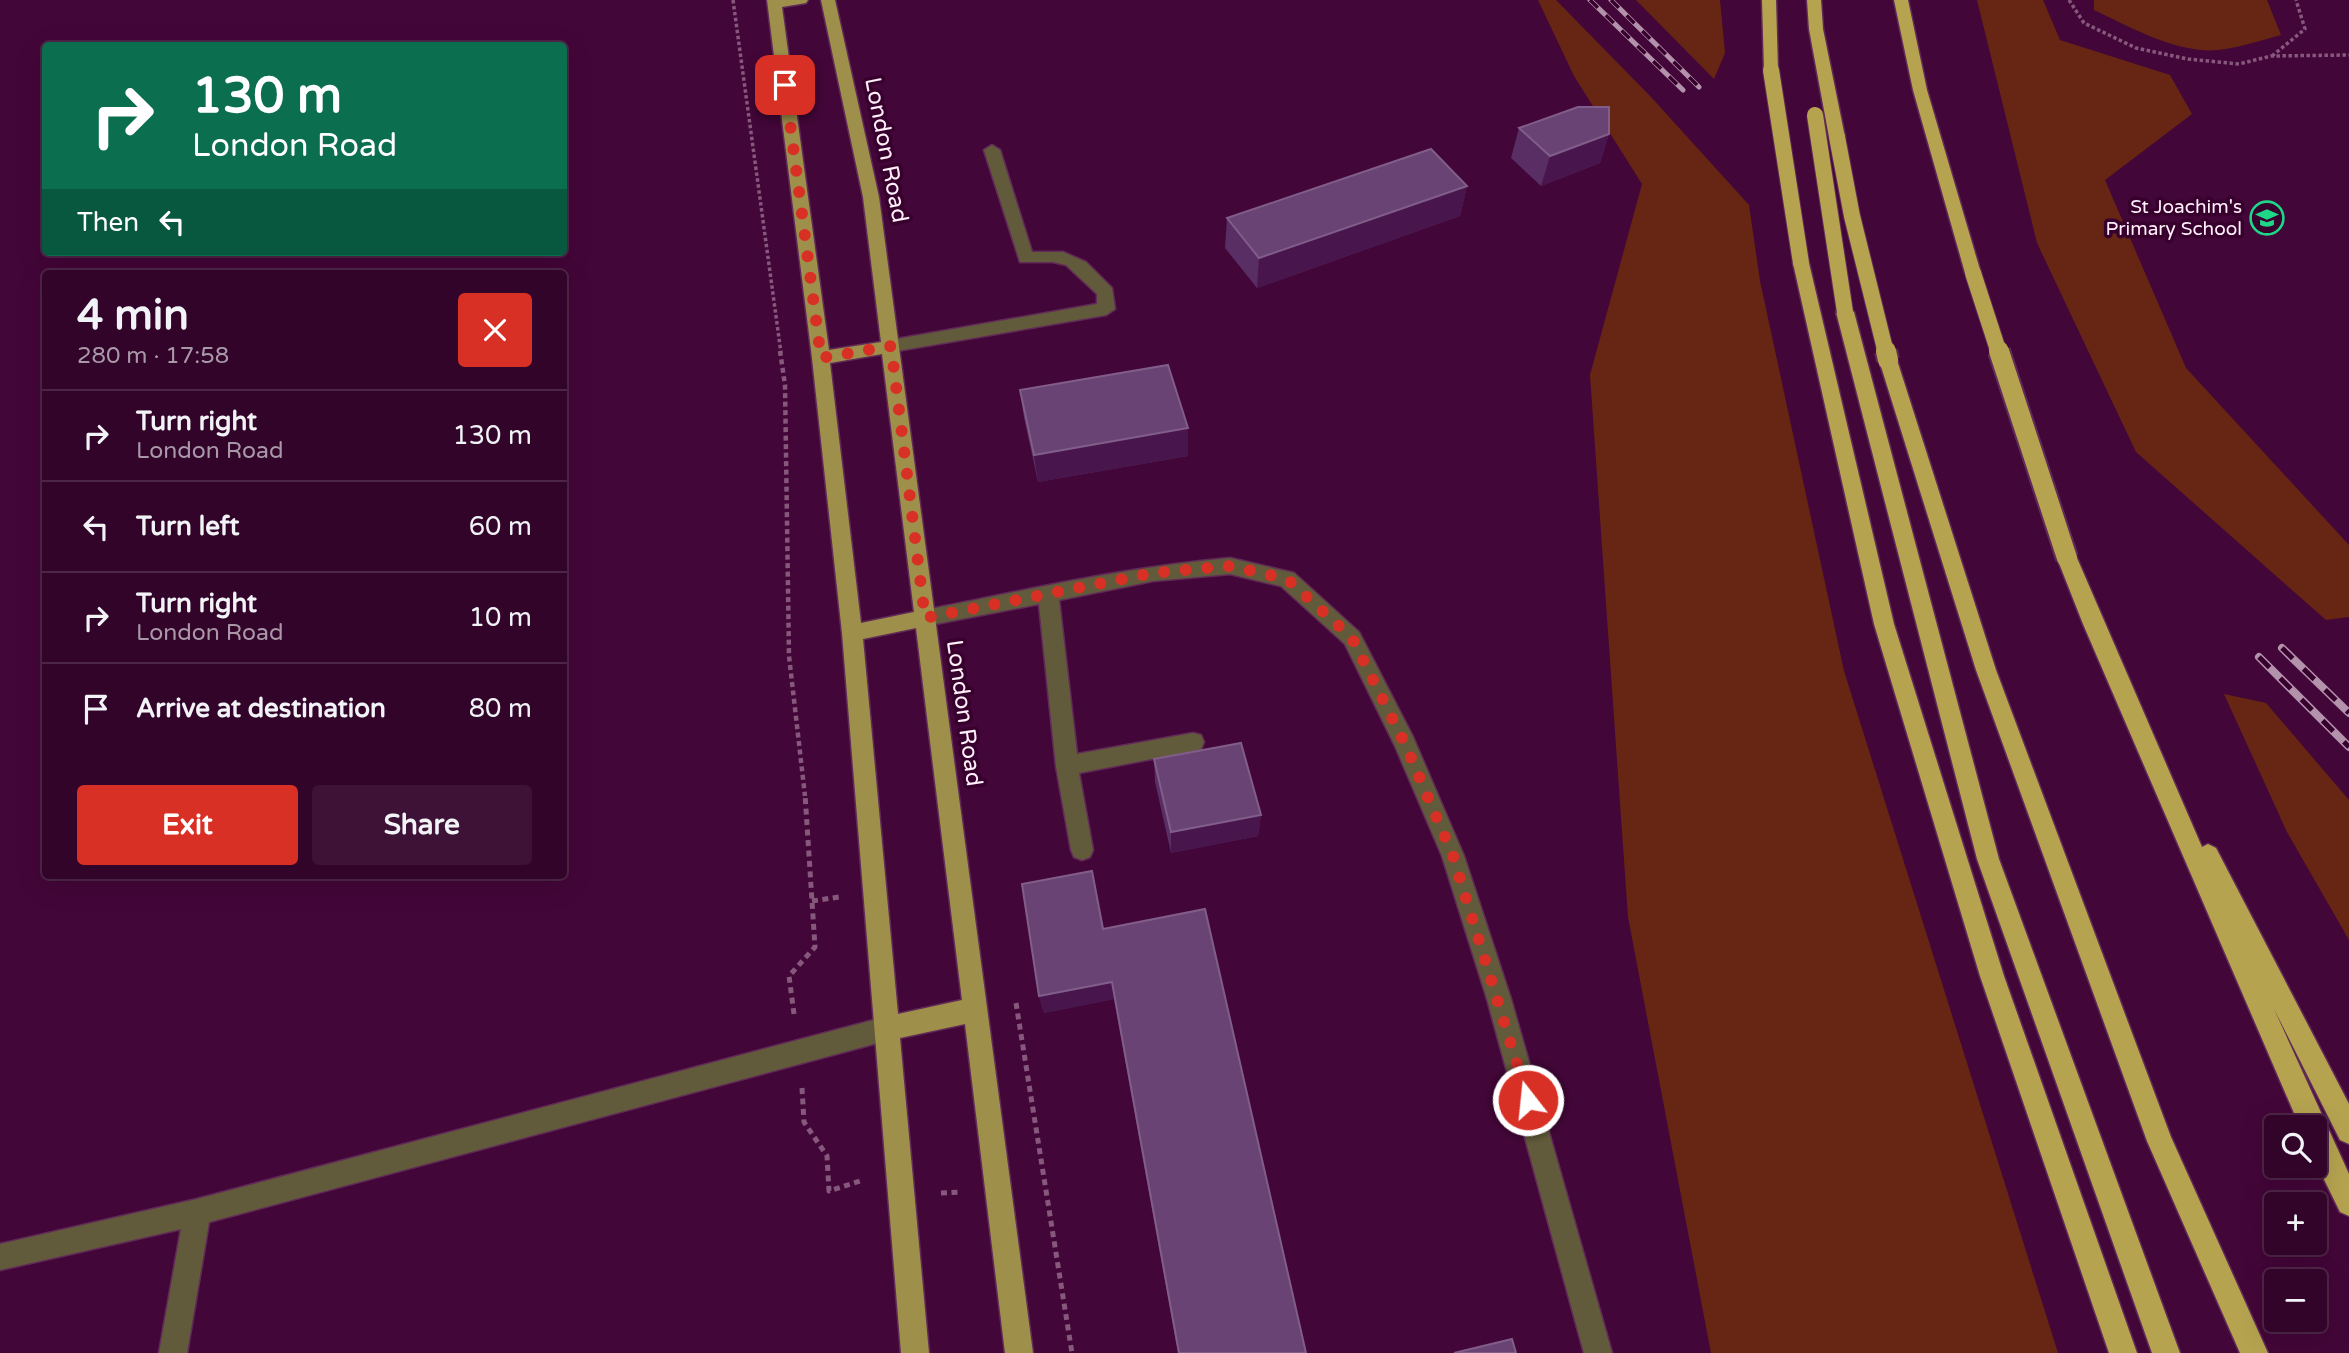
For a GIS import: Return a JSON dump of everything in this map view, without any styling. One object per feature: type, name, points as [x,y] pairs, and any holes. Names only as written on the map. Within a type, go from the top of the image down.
[{"type":"highway","points":[[1769,0],[1771,70],[1801,262],[1884,624],[1992,976],[2123,1353]]},
{"type":"highway","points":[[1814,0],[1815,115],[1845,312],[1988,859],[2165,1353]]},
{"type":"highway","points":[[1901,0],[1920,89],[1973,273],[2067,558],[2093,624],[2308,1115]]},
{"type":"highway","points":[[1816,29],[1852,216],[1888,360],[1991,683],[2160,1141],[2254,1353]]},
{"type":"highway","points":[[2093,624],[2349,1131]]},
{"type":"highway","points":[[2327,1157],[2349,1203]]},
{"type":"main road","points":[[801,0],[774,2],[821,358],[852,633],[915,1353]]},
{"type":"main road","name":"London Road","points":[[828,0],[871,197],[1020,1353]]},
{"type":"main road","points":[[821,358],[891,346]]},
{"type":"main road","points":[[852,633],[925,618]]},
{"type":"main road","points":[[885,1029],[976,1009]]},
{"type":"lane","points":[[891,346],[1106,309],[1106,292],[1078,263],[1053,254],[1026,258],[992,150]]},
{"type":"lane","points":[[925,618],[1017,602],[1048,592],[1153,573],[1230,566],[1287,579],[1352,638],[1405,744],[1453,856],[1499,999],[1598,1353]]},
{"type":"lane","points":[[1048,592],[1067,766],[1082,850]]},
{"type":"lane","points":[[1067,766],[1193,742]]},
{"type":"lane","points":[[0,1257],[197,1212],[885,1029]]},
{"type":"lane","points":[[173,1353],[197,1212]]},
{"type":"path","points":[[733,0],[785,385],[789,656],[809,830]]},
{"type":"path","points":[[2069,0],[2084,23],[2136,48],[2188,59],[2239,64],[2271,56],[2349,55]]},
{"type":"path","points":[[2271,56],[2305,29],[2296,0]]},
{"type":"shaded area","points":[[1538,0],[1556,0],[1651,97],[1749,205],[1760,281],[1844,671],[2058,1353],[1711,1353],[1628,917],[1590,375],[1642,184],[1574,76]]},
{"type":"shaded area","points":[[1636,0],[1720,0],[1725,53],[1714,79]]},
{"type":"shaded area","points":[[1977,0],[2043,0],[2060,40],[2170,75],[2192,114],[2105,180],[2186,368],[2349,545],[2349,617],[2326,620],[2136,452],[2037,243]]},
{"type":"shaded area","points":[[2094,0],[2267,0],[2281,35],[2220,50],[2187,48],[2146,34],[2094,10]]},
{"type":"shaded area","points":[[2224,694],[2266,703],[2349,800],[2349,940],[2287,832]]},
{"type":"building","points":[[1578,107],[1609,107],[1609,134],[1550,156],[1519,128]]},
{"type":"building","points":[[1431,149],[1467,186],[1259,258],[1227,218]]},
{"type":"building","points":[[1168,365],[1188,428],[1034,455],[1020,390]]},
{"type":"building","points":[[1241,743],[1261,815],[1171,832],[1154,759]]},
{"type":"building","points":[[1092,871],[1103,929],[1205,909],[1306,1353],[1179,1353],[1112,982],[1039,996],[1022,884]]},
{"type":"building","points":[[1512,1339],[1516,1353],[1454,1353]]},
{"type":"railway","points":[[1590,0],[1683,90]]},
{"type":"railway","points":[[1611,0],[1699,87]]},
{"type":"railway","points":[[2282,648],[2349,713]]},
{"type":"railway","points":[[2259,657],[2349,747]]},
{"type":"place","name":"St Joachim's Primary School","points":[[2267,218]]},
{"type":"route","points":[[785,85],[821,358],[891,346],[925,618],[1017,602],[1048,592],[1153,573],[1230,566],[1287,579],[1352,638],[1405,744],[1453,856],[1528,1100]]}]
